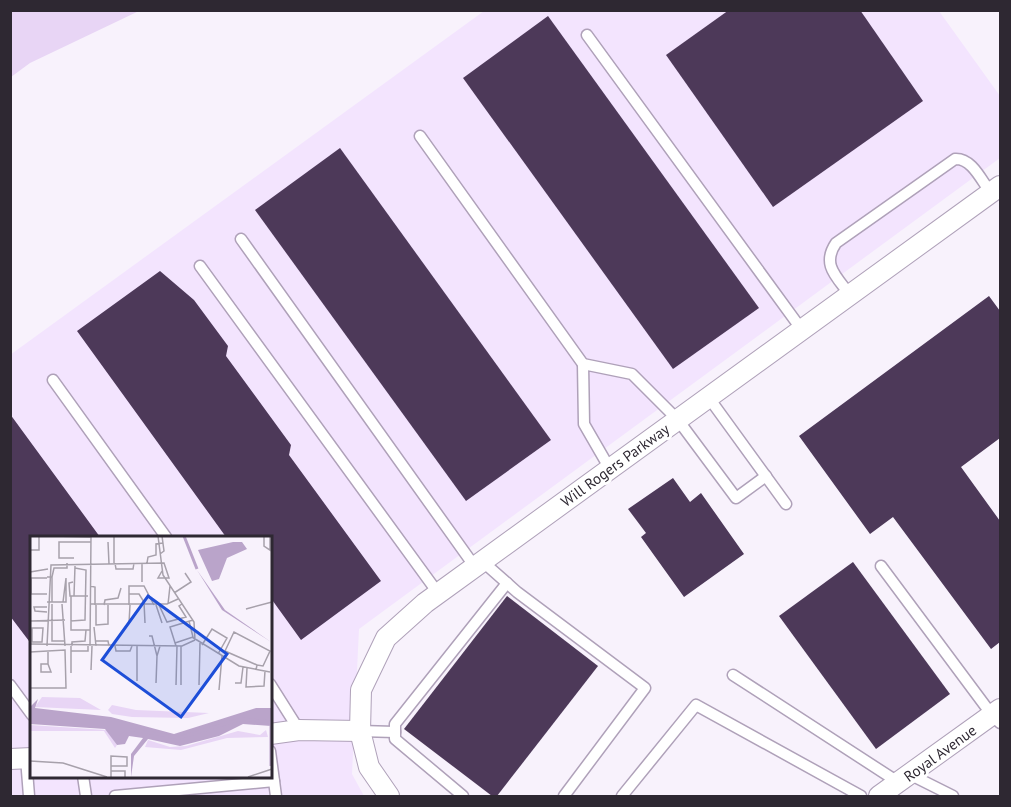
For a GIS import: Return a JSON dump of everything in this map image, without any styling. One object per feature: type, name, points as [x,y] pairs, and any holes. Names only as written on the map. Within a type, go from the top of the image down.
[{"type":"street","name":"Will Rogers Parkway","points":[[389,796],[369,767],[360,732],[361,690],[386,638],[438,593],[996,189]]},
{"type":"street","name":"Royal Avenue","points":[[880,796],[998,716]]},
{"type":"street","points":[[272,734],[299,730],[360,732]]},
{"type":"lane","points":[[587,35],[802,330]]},
{"type":"lane","points":[[420,136],[583,364],[584,424],[610,469]]},
{"type":"lane","points":[[850,295],[832,271],[829,261],[830,252],[836,243],[955,159],[969,162],[996,189]]},
{"type":"lane","points":[[240,239],[479,564],[645,688],[564,796]]},
{"type":"lane","points":[[200,266],[438,593]]},
{"type":"lane","points":[[583,364],[632,374],[678,420],[736,498],[766,476]]},
{"type":"lane","points":[[53,380],[165,536]]},
{"type":"lane","points":[[709,398],[786,504]]},
{"type":"lane","points":[[881,566],[998,716]]},
{"type":"lane","points":[[463,796],[395,739],[395,724],[507,583]]},
{"type":"lane","points":[[733,675],[904,778],[953,796]]},
{"type":"lane","points":[[10,685],[30,712]]},
{"type":"lane","points":[[272,687],[299,730]]},
{"type":"lane","points":[[622,796],[696,705],[861,796]]},
{"type":"lane","points":[[360,732],[395,732]]},
{"type":"lane","points":[[23,759],[29,796]]},
{"type":"lane","points":[[272,766],[276,796]]},
{"type":"lane","points":[[83,777],[86,796]]},
{"type":"lane","points":[[115,796],[274,781]]},
{"type":"shaded area","points":[[11,10],[139,11],[30,63],[11,77]]},
{"type":"shaded area","points":[[484,11],[939,11],[1000,96],[1000,158],[359,629],[352,774],[364,796],[11,796],[10,355]]},
{"type":"building","points":[[729,10],[860,10],[923,101],[773,207],[666,55]]},
{"type":"building","points":[[548,16],[759,308],[673,369],[463,78]]},
{"type":"building","points":[[340,148],[551,440],[466,501],[255,210]]},
{"type":"building","points":[[160,271],[194,300],[228,346],[226,356],[291,445],[289,455],[381,581],[301,640],[272,600],[272,536],[225,536],[77,331]]},
{"type":"building","points":[[989,296],[1000,311],[1000,438],[961,467],[1000,521],[1000,642],[991,649],[893,517],[870,534],[799,436]]},
{"type":"building","points":[[10,414],[99,536],[30,536],[30,642],[10,616]]},
{"type":"building","points":[[673,478],[690,502],[701,493],[744,554],[684,597],[641,537],[646,533],[628,509]]},
{"type":"building","points":[[853,562],[950,694],[876,749],[779,616]]},
{"type":"building","points":[[507,596],[598,666],[497,796],[492,796],[404,729]]}]
